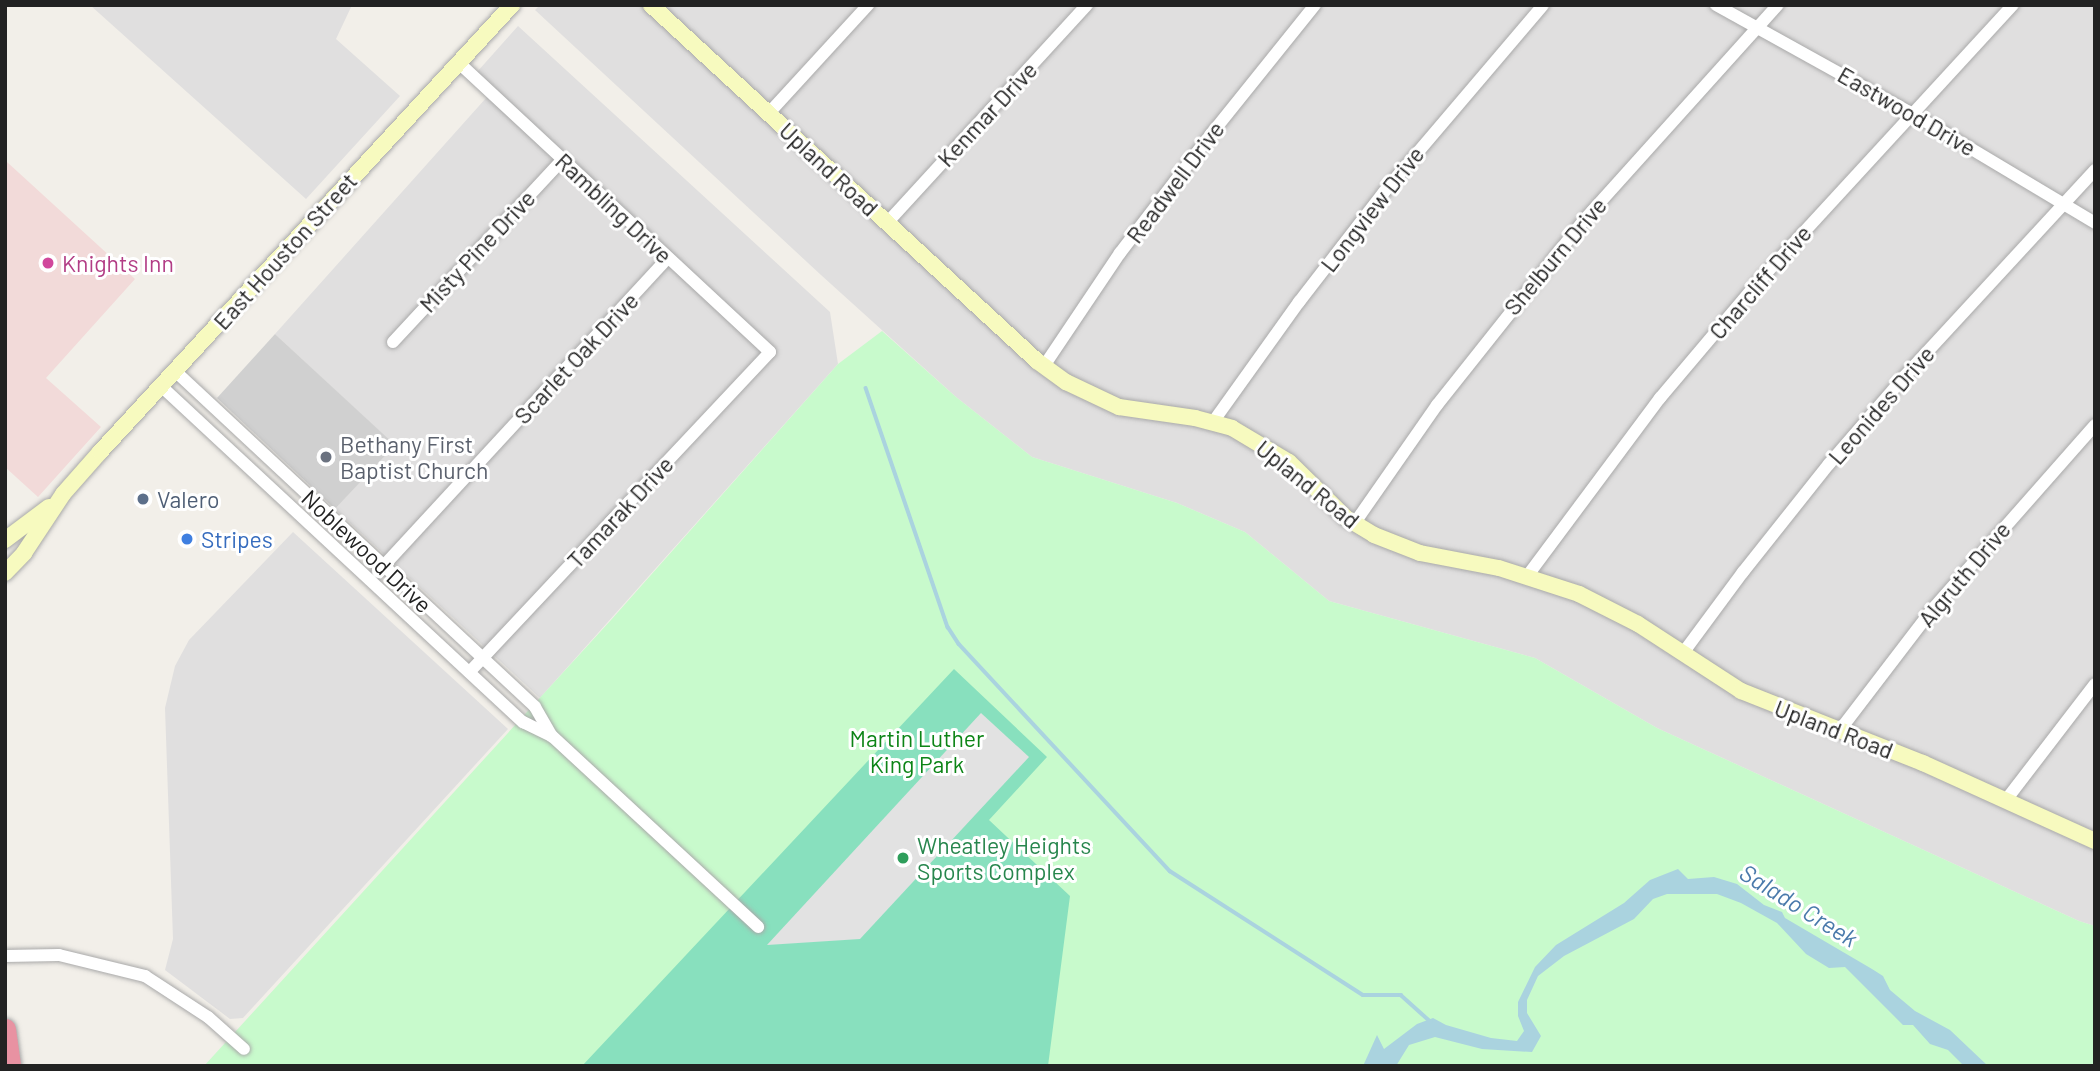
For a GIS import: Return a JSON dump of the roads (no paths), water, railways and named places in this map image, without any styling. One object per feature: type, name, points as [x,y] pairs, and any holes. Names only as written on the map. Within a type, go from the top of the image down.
[{"type":"highway","points":[[5,1029],[10,1066]]},
{"type":"street","name":"East Houston Street","points":[[5,573],[24,552],[59,499],[512,5]]},
{"type":"street","points":[[769,113],[868,5]]},
{"type":"street","name":"Kenmar Drive","points":[[887,223],[1087,5]]},
{"type":"street","name":"Readwell Drive","points":[[1044,366],[1121,253],[1212,132],[1315,5]]},
{"type":"street","name":"Longview Drive","points":[[1213,422],[1299,302],[1384,192],[1543,5]]},
{"type":"street","name":"Eastwood Drive","points":[[1716,5],[1913,114],[2065,202],[2095,223]]},
{"type":"street","name":"Shelburn Drive","points":[[1354,524],[1492,333],[1585,219],[1778,5]]},
{"type":"street","name":"Charcliff Drive","points":[[1528,575],[1660,398],[1759,281],[2013,5]]},
{"type":"street","name":"Upland Road","points":[[653,6],[1044,366],[1083,391],[1119,407],[1213,422],[1272,449],[1354,524],[1420,552],[1528,575],[1599,603],[1741,691],[2006,800],[2095,841]]},
{"type":"street","name":"Rambling Drive","points":[[458,62],[770,352]]},
{"type":"street","name":"Misty Pine Drive","points":[[393,342],[562,160]]},
{"type":"street","name":"Leonides Drive","points":[[1683,653],[1829,464],[2095,170]]},
{"type":"street","name":"Scarlet Oak Drive","points":[[370,580],[668,258]]},
{"type":"street","name":"Tamarak Drive","points":[[470,673],[770,352]]},
{"type":"street","name":"Noblewood Drive","points":[[175,371],[535,707],[552,736],[758,927]]},
{"type":"street","name":"Noblewood Drive","points":[[161,386],[523,722],[552,736]]},
{"type":"street","name":"Algruth Drive","points":[[1840,730],[1931,611],[2095,425]]},
{"type":"street","name":"East Houston Street","points":[[5,540],[59,499]]},
{"type":"street","points":[[2006,800],[2095,684]]},
{"type":"street","points":[[5,956],[60,954],[145,976],[208,1017],[244,1049]]},
{"type":"water","points":[[1678,869],[1688,879],[1714,877],[1737,884],[1764,905],[1782,912],[1785,918],[1872,969],[1883,976],[1890,990],[1915,1011],[1950,1030],[1988,1066],[1964,1066],[1948,1050],[1930,1044],[1913,1025],[1903,1025],[1845,967],[1829,968],[1806,954],[1777,923],[1741,903],[1717,894],[1667,894],[1653,899],[1634,919],[1564,956],[1538,976],[1527,1000],[1527,1013],[1541,1036],[1532,1052],[1482,1049],[1435,1037],[1409,1045],[1396,1066],[1363,1066],[1377,1035],[1384,1049],[1417,1024],[1433,1018],[1446,1025],[1491,1038],[1517,1041],[1524,1031],[1518,1016],[1518,1002],[1535,967],[1556,945],[1624,903],[1650,880]]},
{"type":"waterway","points":[[866,388],[948,627],[959,644],[1170,871],[1363,995],[1401,995],[1431,1022]]},
{"type":"place","name":"Knights Inn","points":[[48,263]]},
{"type":"place","name":"Bethany First Baptist Church","points":[[326,457]]},
{"type":"place","name":"Valero","points":[[143,499]]},
{"type":"place","name":"Stripes","points":[[187,539]]},
{"type":"place","name":"Wheatley Heights Sports Complex","points":[[903,858]]},
{"type":"park label","name":"Martin Luther King Park","points":[[917,751]]},
{"type":"water label","name":"Salado Creek","points":[[1799,905]]}]
